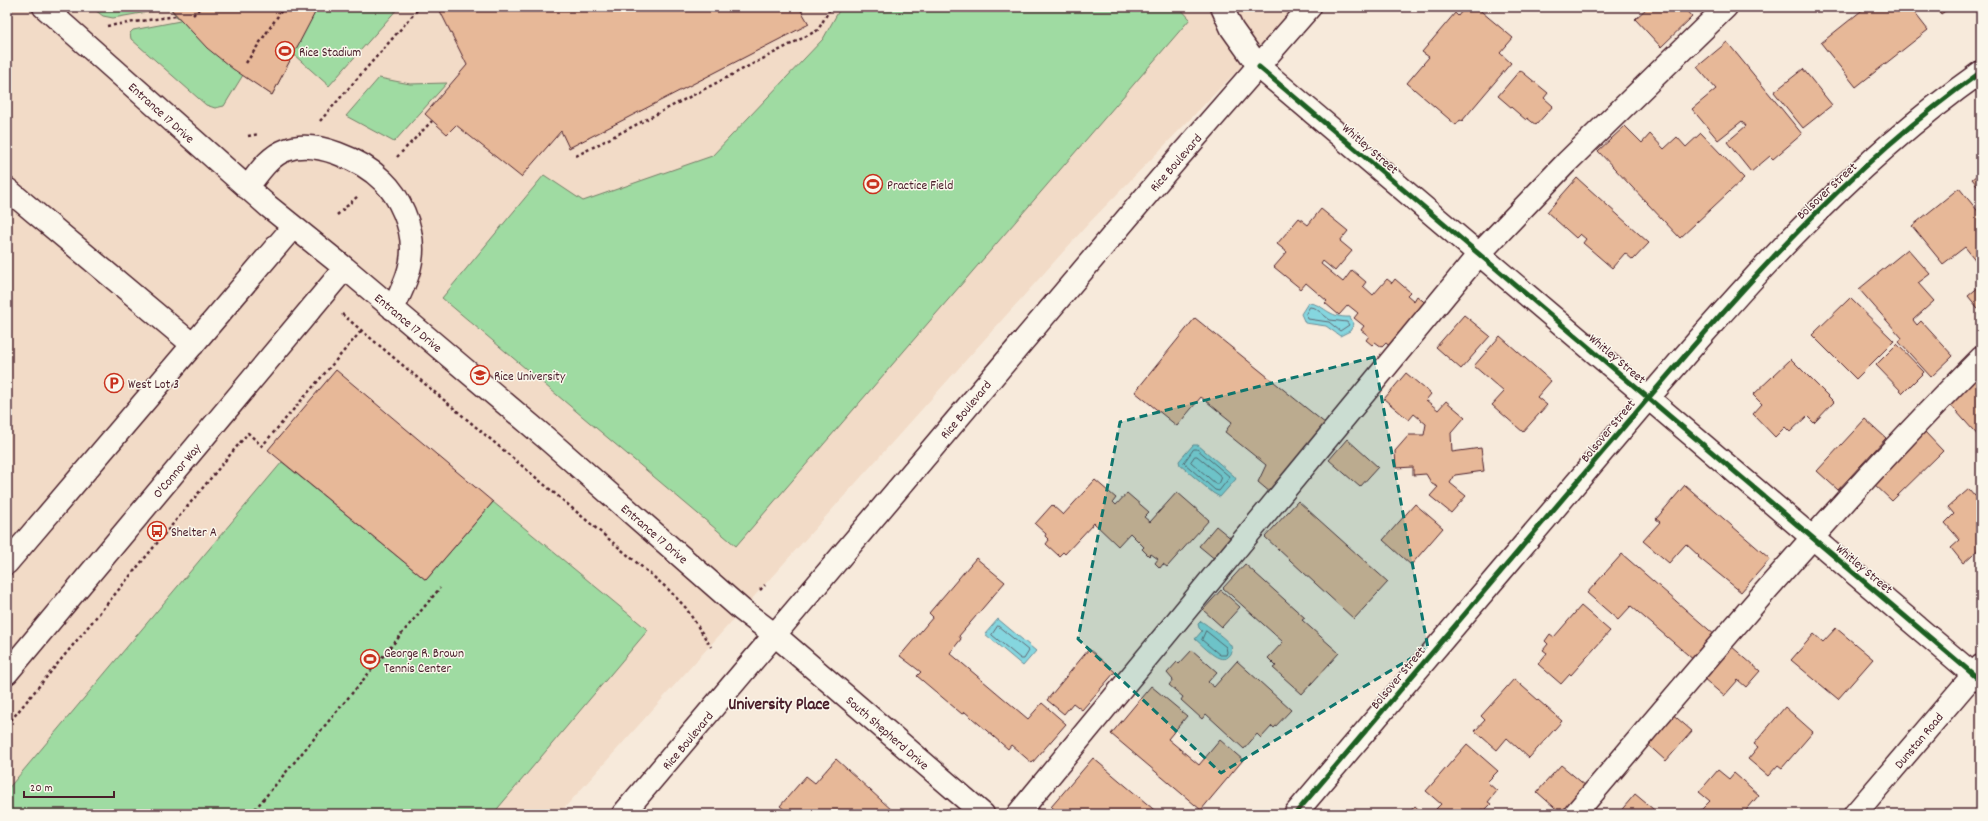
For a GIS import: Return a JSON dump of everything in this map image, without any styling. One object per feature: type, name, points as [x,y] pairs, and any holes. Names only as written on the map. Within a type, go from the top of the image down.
[{"type":"street","name":"Entrance 17 Drive","points":[[44,7],[247,188],[345,268],[546,438],[742,610],[775,635]]},
{"type":"street","name":"Whitley Street","points":[[1222,7],[1232,29],[1259,67],[1811,537],[1978,674]]},
{"type":"street","name":"Rice Boulevard","points":[[623,814],[1178,158],[1310,7]]},
{"type":"street","points":[[1018,814],[1479,254],[1566,163],[1726,7]]},
{"type":"street","name":"Bolsover Street","points":[[1295,814],[1648,398],[1783,246],[1843,187],[1945,98],[1981,72]]},
{"type":"street","points":[[247,188],[270,159],[285,150],[297,147],[317,148],[338,154],[361,165],[384,181],[398,201],[408,224],[412,248],[411,270],[393,309]]},
{"type":"street","points":[[7,189],[193,345]]},
{"type":"street","points":[[7,563],[293,227]]},
{"type":"street","name":"O'Connor Way","points":[[7,673],[345,268]]},
{"type":"street","points":[[1575,814],[1811,537],[1914,425],[1981,358]]},
{"type":"street","name":"South Shepherd Drive","points":[[775,635],[983,814]]},
{"type":"street","name":"Dunstan Road","points":[[1855,814],[1978,674]]},
{"type":"path","points":[[193,15],[201,7]]},
{"type":"path","points":[[246,64],[284,7]]},
{"type":"path","points":[[319,123],[420,7]]},
{"type":"path","points":[[576,156],[818,30],[831,7]]},
{"type":"path","points":[[72,32],[176,16]]},
{"type":"path","points":[[395,159],[432,121]]},
{"type":"path","points":[[248,136],[261,133]]},
{"type":"path","points":[[337,215],[361,194]]},
{"type":"path","points":[[321,296],[668,589],[686,608],[711,647]]},
{"type":"path","points":[[7,725],[248,433],[262,446],[362,330]]},
{"type":"path","points":[[251,814],[440,588]]},
{"type":"highlighted area","points":[[1374,357],[1428,648],[1221,773],[1078,639],[1120,422]]},
{"type":"shaded area","name":"Rice University","points":[[7,7],[1299,7],[1089,223],[559,814],[7,814]]},
{"type":"green space","name":"Rice Stadium","points":[[91,7],[399,7],[329,86],[293,54],[272,95],[243,75],[224,106],[215,108],[206,105],[131,39],[130,33],[133,30],[180,21],[170,8],[113,18],[103,16]]},
{"type":"green space","points":[[841,7],[1179,7],[1190,19],[736,546],[442,298],[544,175],[583,201],[712,156],[823,39]]},
{"type":"green space","points":[[379,78],[410,84],[447,83],[394,142],[346,116]]},
{"type":"green space","name":"George R. Brown Tennis Center","points":[[282,462],[426,580],[493,502],[648,630],[493,814],[7,814],[7,790]]},
{"type":"water","points":[[1308,303],[1314,304],[1342,317],[1350,317],[1354,324],[1350,331],[1340,336],[1326,326],[1305,323],[1301,314]]},
{"type":"water","points":[[1193,445],[1198,445],[1236,479],[1220,497],[1213,493],[1180,465],[1179,461]]},
{"type":"water","points":[[998,619],[1036,651],[1023,666],[985,634]]},
{"type":"water","points":[[1201,621],[1229,644],[1232,652],[1228,657],[1224,659],[1219,658],[1195,639],[1202,631],[1198,624]]},
{"type":"building","name":"Rice Stadium","points":[[169,7],[318,7],[272,95],[233,69],[207,48]]},
{"type":"building","points":[[438,7],[799,7],[809,24],[569,148],[561,131],[521,177],[456,125],[447,134],[425,114],[467,65]]},
{"type":"building","points":[[1465,7],[1476,7],[1513,38],[1500,53],[1511,63],[1462,121],[1460,120],[1456,125],[1407,83],[1429,57],[1422,52],[1455,13],[1458,16]]},
{"type":"building","points":[[1648,7],[1683,7],[1692,17],[1661,47],[1635,19]]},
{"type":"building","points":[[1866,7],[1910,7],[1928,30],[1856,87],[1821,43]]},
{"type":"building","points":[[1936,7],[1951,7],[1941,14]]},
{"type":"building","points":[[1727,42],[1802,134],[1773,159],[1770,156],[1751,172],[1727,142],[1746,126],[1742,121],[1718,140],[1692,109],[1716,89],[1697,67]]},
{"type":"building","points":[[1803,69],[1832,105],[1803,128],[1774,92]]},
{"type":"building","points":[[1520,70],[1548,93],[1544,98],[1553,106],[1536,125],[1527,118],[1526,120],[1498,96]]},
{"type":"building","points":[[1625,126],[1642,143],[1650,134],[1664,149],[1677,137],[1686,147],[1701,133],[1744,178],[1680,238],[1598,151]]},
{"type":"building","points":[[1981,172],[1981,190],[1972,179]]},
{"type":"building","points":[[1577,178],[1649,243],[1633,260],[1625,253],[1612,268],[1583,243],[1586,239],[1580,234],[1576,238],[1547,212]]},
{"type":"building","points":[[1959,188],[1981,215],[1981,267],[1965,247],[1943,264],[1912,226]]},
{"type":"building","points":[[1321,209],[1348,231],[1340,241],[1352,251],[1335,271],[1323,261],[1321,264],[1343,282],[1352,270],[1366,282],[1363,286],[1373,295],[1387,279],[1392,283],[1395,279],[1410,292],[1407,295],[1414,301],[1417,296],[1428,305],[1394,350],[1386,343],[1382,347],[1375,342],[1372,345],[1366,340],[1369,336],[1361,330],[1364,326],[1354,318],[1358,313],[1348,305],[1339,315],[1325,303],[1327,301],[1306,283],[1301,289],[1274,267],[1287,252],[1277,244],[1299,218],[1308,225]]},
{"type":"building","points":[[1908,249],[1930,274],[1918,283],[1934,301],[1913,320],[1917,325],[1921,321],[1953,356],[1931,377],[1899,342],[1902,338],[1859,289]]},
{"type":"building","points":[[1981,285],[1981,312],[1968,296]]},
{"type":"building","points":[[1850,298],[1894,341],[1856,379],[1812,335]]},
{"type":"building","points":[[1464,315],[1490,336],[1461,369],[1436,347]]},
{"type":"building","points":[[1195,318],[1326,424],[1271,493],[1258,482],[1266,465],[1225,432],[1232,422],[1201,397],[1177,426],[1135,392]]},
{"type":"building","points":[[1500,336],[1551,381],[1537,397],[1547,405],[1523,432],[1492,405],[1504,392],[1474,366]]},
{"type":"building","points":[[1897,344],[1924,372],[1903,393],[1876,365]]},
{"type":"building","points":[[1791,359],[1834,402],[1814,423],[1807,416],[1790,432],[1785,427],[1775,437],[1753,414],[1762,404],[1753,395]]},
{"type":"building","points":[[336,370],[493,502],[426,580],[268,450]]},
{"type":"building","points":[[1406,373],[1431,394],[1426,400],[1438,410],[1446,401],[1465,417],[1451,433],[1452,452],[1481,448],[1484,471],[1455,475],[1450,483],[1466,496],[1451,513],[1430,496],[1438,487],[1432,484],[1426,474],[1413,475],[1413,467],[1396,468],[1395,451],[1409,435],[1424,435],[1426,424],[1414,414],[1409,420],[1384,399]]},
{"type":"building","points":[[1981,374],[1981,439],[1948,402]]},
{"type":"building","points":[[1865,419],[1886,438],[1838,490],[1817,471]]},
{"type":"building","points":[[1924,431],[1943,451],[1892,501],[1872,482]]},
{"type":"building","points":[[1347,439],[1378,467],[1360,487],[1329,460]]},
{"type":"building","points":[[1095,480],[1116,498],[1113,502],[1116,505],[1127,493],[1149,512],[1144,517],[1150,522],[1177,492],[1209,520],[1167,567],[1163,564],[1160,568],[1155,563],[1158,559],[1151,554],[1149,556],[1142,549],[1144,547],[1130,533],[1118,546],[1094,523],[1065,554],[1063,552],[1059,556],[1046,544],[1049,540],[1045,536],[1046,534],[1035,524],[1052,505],[1063,515]]},
{"type":"building","points":[[1685,485],[1770,559],[1741,592],[1698,557],[1699,556],[1686,544],[1669,563],[1643,541],[1660,522],[1656,519]]},
{"type":"building","points":[[1969,489],[1975,496],[1981,492],[1981,547],[1963,563],[1951,548],[1960,540],[1945,523],[1954,514],[1948,507]]},
{"type":"building","points":[[1298,501],[1388,582],[1354,619],[1265,537]]},
{"type":"building","points":[[1415,504],[1443,528],[1411,565],[1383,540]]},
{"type":"building","points":[[1216,526],[1233,540],[1216,560],[1199,546]]},
{"type":"building","points":[[1622,554],[1716,636],[1695,661],[1631,606],[1618,620],[1587,593]]},
{"type":"building","points":[[976,558],[1005,582],[959,636],[961,639],[950,653],[1028,719],[1042,703],[1066,724],[1032,763],[1011,745],[1008,749],[965,712],[962,714],[917,676],[921,672],[900,656],[933,617],[929,613]]},
{"type":"building","points":[[1245,564],[1305,618],[1302,620],[1339,653],[1302,694],[1273,668],[1276,666],[1268,658],[1283,642],[1223,588]]},
{"type":"building","points":[[1221,590],[1240,607],[1222,627],[1203,610]]},
{"type":"building","points":[[1581,606],[1610,631],[1571,675],[1570,674],[1561,684],[1538,664],[1547,653],[1543,650],[1548,644],[1545,641],[1550,634],[1554,637]]},
{"type":"building","points":[[1836,628],[1873,659],[1838,699],[1791,660],[1814,634],[1823,642]]},
{"type":"building","points":[[1731,646],[1760,671],[1746,687],[1738,680],[1724,696],[1703,678]]},
{"type":"building","points":[[1089,649],[1115,672],[1082,710],[1073,703],[1064,714],[1047,700]]},
{"type":"building","points":[[1192,650],[1217,672],[1208,682],[1214,687],[1237,661],[1291,710],[1274,728],[1272,726],[1261,738],[1257,734],[1244,749],[1206,714],[1202,719],[1181,700],[1183,697],[1169,685],[1173,680],[1167,673],[1177,662],[1179,664]]},
{"type":"building","points":[[1514,679],[1562,721],[1529,758],[1507,738],[1497,750],[1475,731],[1485,720],[1481,716]]},
{"type":"building","points":[[1151,686],[1187,716],[1168,739],[1199,765],[1220,740],[1243,760],[1201,810],[1111,734]]},
{"type":"building","points":[[1785,707],[1813,732],[1782,768],[1778,765],[1768,776],[1748,759],[1758,747],[1754,744]]},
{"type":"building","points":[[1670,712],[1692,731],[1666,761],[1645,742]]},
{"type":"building","points":[[1467,744],[1498,771],[1487,782],[1497,791],[1488,802],[1491,804],[1484,811],[1482,809],[1478,814],[1442,814],[1436,809],[1441,804],[1426,791]]},
{"type":"building","points":[[1093,758],[1159,814],[1058,814],[1051,807]]},
{"type":"building","points":[[836,759],[893,811],[891,814],[782,814],[785,810],[780,806],[806,776],[815,783]]},
{"type":"building","points":[[1561,765],[1586,786],[1562,814],[1537,792]]},
{"type":"building","points":[[1718,770],[1729,779],[1734,773],[1759,795],[1743,814],[1706,814],[1701,810],[1710,801],[1699,792]]},
{"type":"building","points":[[1635,794],[1659,814],[1618,814]]},
{"type":"building","points":[[1415,806],[1424,814],[1408,814]]},
{"type":"cycle path","points":[[1259,67],[1981,681]]},
{"type":"cycle path","points":[[1295,814],[1648,398],[1781,248],[1877,155],[1928,112],[1981,72]]},
{"type":"place","name":"Rice Stadium","points":[[285,51]]},
{"type":"place","name":"Practice Field","points":[[873,184]]},
{"type":"place","name":"Rice University","points":[[480,375]]},
{"type":"place","name":"West Lot 3","points":[[114,383]]},
{"type":"place","name":"Shelter A","points":[[157,531]]},
{"type":"place","name":"George R. Brown Tennis Center","points":[[370,659]]},
{"type":"district","name":"University Place","points":[[779,703]]}]
